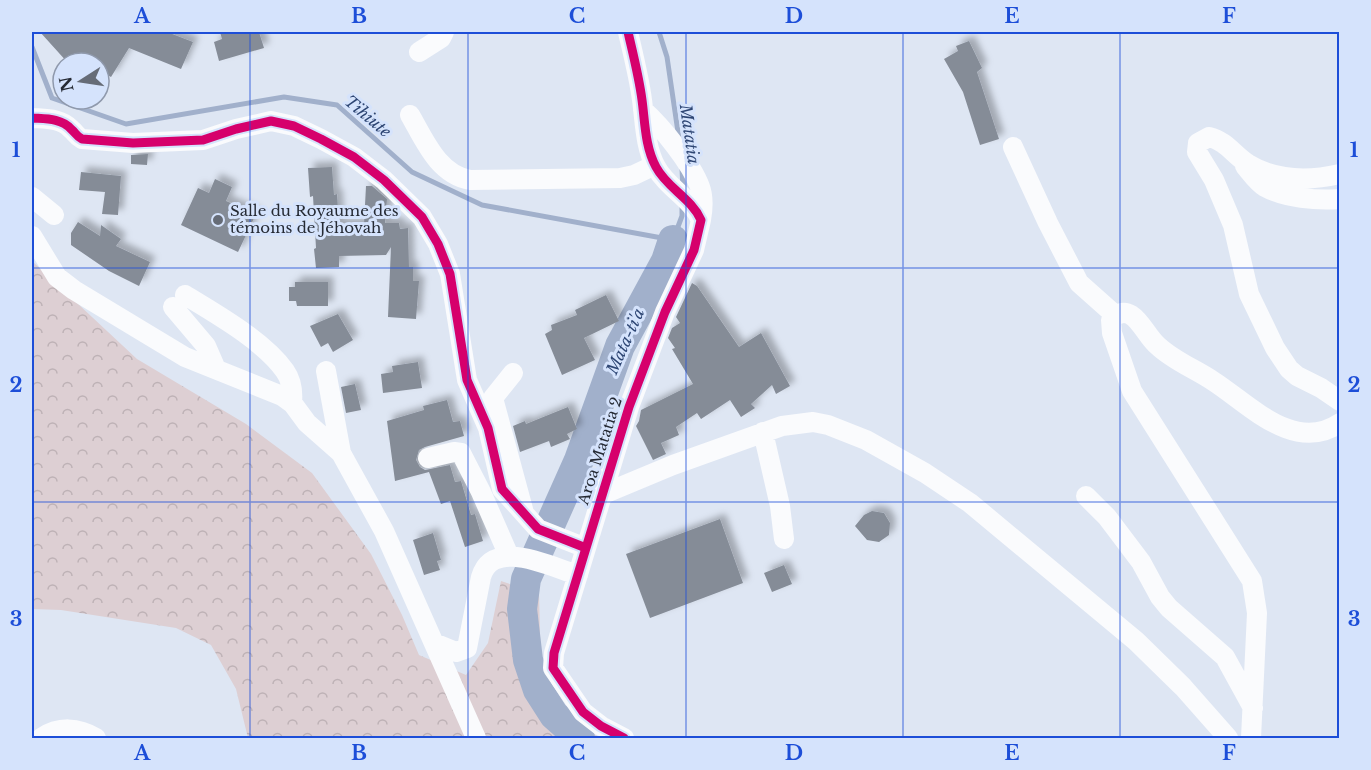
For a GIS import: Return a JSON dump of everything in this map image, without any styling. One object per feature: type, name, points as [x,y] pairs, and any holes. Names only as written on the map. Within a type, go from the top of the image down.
[{"type":"street","points":[[419,52],[441,38],[444,32]]},
{"type":"street","points":[[628,32],[648,145],[655,165],[694,208],[701,220]]},
{"type":"street","name":"Aroa Matatia 2","points":[[624,738],[601,726],[583,712],[553,668],[554,652],[578,575],[577,544],[601,495],[652,344],[694,250],[701,220],[703,204],[700,187],[689,166],[656,121],[643,110]]},
{"type":"street","points":[[410,115],[432,152],[445,168],[457,176],[470,180],[620,178],[634,175],[655,165]]},
{"type":"street","points":[[32,118],[61,122],[82,139],[133,142],[203,140],[236,129],[271,122],[294,126],[354,158],[384,180],[422,217],[438,243],[450,273],[467,380],[488,428],[502,489],[534,526],[577,544]]},
{"type":"street","points":[[1340,174],[1311,179],[1277,176],[1247,163],[1216,139],[1209,138],[1198,143],[1197,152],[1225,203],[1233,225],[1250,294],[1275,348],[1289,369],[1340,401]]},
{"type":"street","points":[[1013,147],[1079,283],[1115,315]]},
{"type":"street","points":[[1230,148],[1265,187],[1311,199],[1340,199]]},
{"type":"street","points":[[32,197],[54,215]]},
{"type":"street","points":[[32,236],[57,277],[74,290],[185,357],[282,396],[292,403],[308,423],[341,453]]},
{"type":"street","points":[[216,369],[206,346],[179,301],[244,334],[272,357],[286,373],[293,391],[292,403]]},
{"type":"street","points":[[1251,738],[1257,613],[1252,581],[1132,391],[1112,333],[1111,320],[1115,315],[1124,312],[1132,315],[1158,347],[1212,380],[1280,427],[1291,431],[1311,432],[1330,430],[1340,423]]},
{"type":"street","points":[[326,371],[341,453],[384,531],[476,738]]},
{"type":"street","points":[[513,373],[494,398],[517,488],[534,526]]},
{"type":"street","points":[[601,495],[673,465],[763,432],[799,423],[813,422],[828,425],[866,440],[970,504],[1136,641],[1183,687],[1228,738]]},
{"type":"street","points":[[763,432],[780,506],[784,539]]},
{"type":"street","points":[[428,458],[454,452],[461,453],[514,556]]},
{"type":"street","points":[[1086,496],[1100,509],[1141,562],[1160,597],[1169,608],[1225,657],[1253,708]]},
{"type":"street","points":[[434,643],[456,652],[467,648],[481,577],[485,566],[490,561],[514,556],[578,575]]},
{"type":"street","points":[[41,738],[57,731],[77,729],[96,738]]},
{"type":"green space","points":[[32,261],[137,359],[246,424],[312,473],[371,554],[402,615],[419,655],[466,675],[488,643],[501,581],[539,594],[541,673],[550,691],[584,729],[601,738],[248,738],[236,689],[211,645],[176,628],[61,610],[32,609]]},
{"type":"building","points":[[40,32],[167,32],[193,42],[181,69],[129,48],[111,77],[111,51],[57,51]]},
{"type":"building","points":[[220,32],[259,32],[264,48],[219,61],[214,42],[222,39]]},
{"type":"building","points":[[969,41],[982,68],[977,72],[999,139],[980,145],[963,92],[944,59],[958,51],[956,46]]},
{"type":"building","points":[[148,154],[147,165],[131,164],[131,155]]},
{"type":"building","points":[[332,167],[339,224],[364,224],[366,186],[372,186],[387,199],[385,223],[399,223],[400,229],[408,228],[409,267],[413,267],[413,281],[419,281],[416,319],[388,317],[391,247],[386,255],[339,256],[339,267],[316,268],[313,196],[310,197],[308,168]]},
{"type":"building","points":[[81,172],[121,176],[118,215],[102,214],[105,192],[79,190]]},
{"type":"building","name":"Salle du Royaume des témoins de Jéhovah","points":[[215,179],[232,187],[226,201],[256,214],[238,252],[181,225],[198,188],[209,193]]},
{"type":"building","points":[[78,222],[100,236],[101,225],[121,239],[116,246],[150,262],[139,286],[109,271],[71,245],[71,233]]},
{"type":"building","points":[[295,282],[328,282],[328,306],[297,306],[296,301],[289,301],[289,287],[295,287]]},
{"type":"building","points":[[692,283],[697,286],[739,347],[761,333],[790,386],[776,394],[772,385],[751,404],[755,408],[741,417],[730,400],[701,419],[697,413],[676,427],[679,435],[661,443],[666,454],[653,460],[636,426],[641,410],[693,384],[668,338],[672,328],[680,323],[676,317]]},
{"type":"building","points":[[606,295],[619,321],[584,338],[595,360],[562,375],[545,334],[552,330],[551,325],[577,315],[575,310]]},
{"type":"building","points":[[338,314],[353,340],[333,352],[328,343],[321,347],[310,326]]},
{"type":"building","points":[[418,362],[422,388],[383,393],[381,374],[393,372],[392,366]]},
{"type":"building","points":[[355,384],[361,410],[346,413],[341,387]]},
{"type":"building","points":[[447,400],[453,422],[460,421],[464,436],[419,450],[416,460],[425,470],[450,465],[455,482],[461,481],[471,515],[475,514],[483,541],[465,547],[450,501],[441,504],[429,472],[395,481],[387,421],[424,410],[423,406]]},
{"type":"building","points":[[568,407],[577,429],[567,434],[570,439],[551,447],[549,441],[520,452],[513,426],[525,421],[526,424]]},
{"type":"building","points":[[872,511],[884,513],[890,523],[889,535],[879,542],[867,540],[855,526],[864,515]]},
{"type":"building","points":[[720,519],[743,583],[650,618],[626,554]]},
{"type":"building","points":[[433,533],[441,560],[437,561],[440,570],[424,575],[413,540]]},
{"type":"building","points":[[784,565],[792,584],[772,592],[764,573]]},
{"type":"waterway","name":"Matatia","points":[[659,32],[667,57],[679,139]]},
{"type":"waterway","name":"Tihiute","points":[[32,47],[52,98],[126,124],[284,97],[337,105],[412,172],[482,205],[673,240],[682,216],[682,205]]},
{"type":"waterway","name":"Matatia","points":[[682,169],[683,190]]},
{"type":"waterway","name":"Mata-ti'a","points":[[580,738],[554,715],[538,690],[528,660],[522,609],[526,579],[579,460],[620,346],[666,261],[673,240]]},
{"type":"cycle path","points":[[624,738],[601,726],[583,712],[553,668],[554,653],[629,407],[665,312],[694,250],[701,220],[691,205],[666,181],[652,159],[628,32]]},
{"type":"cycle path","points":[[32,118],[63,123],[82,139],[133,143],[203,140],[271,121],[294,126],[321,139],[354,157],[384,180],[422,217],[438,244],[450,274],[467,380],[488,428],[502,489],[538,529],[586,548]]},
{"type":"place","name":"Salle du Royaume des témoins de Jéhovah","points":[[218,220]]}]
